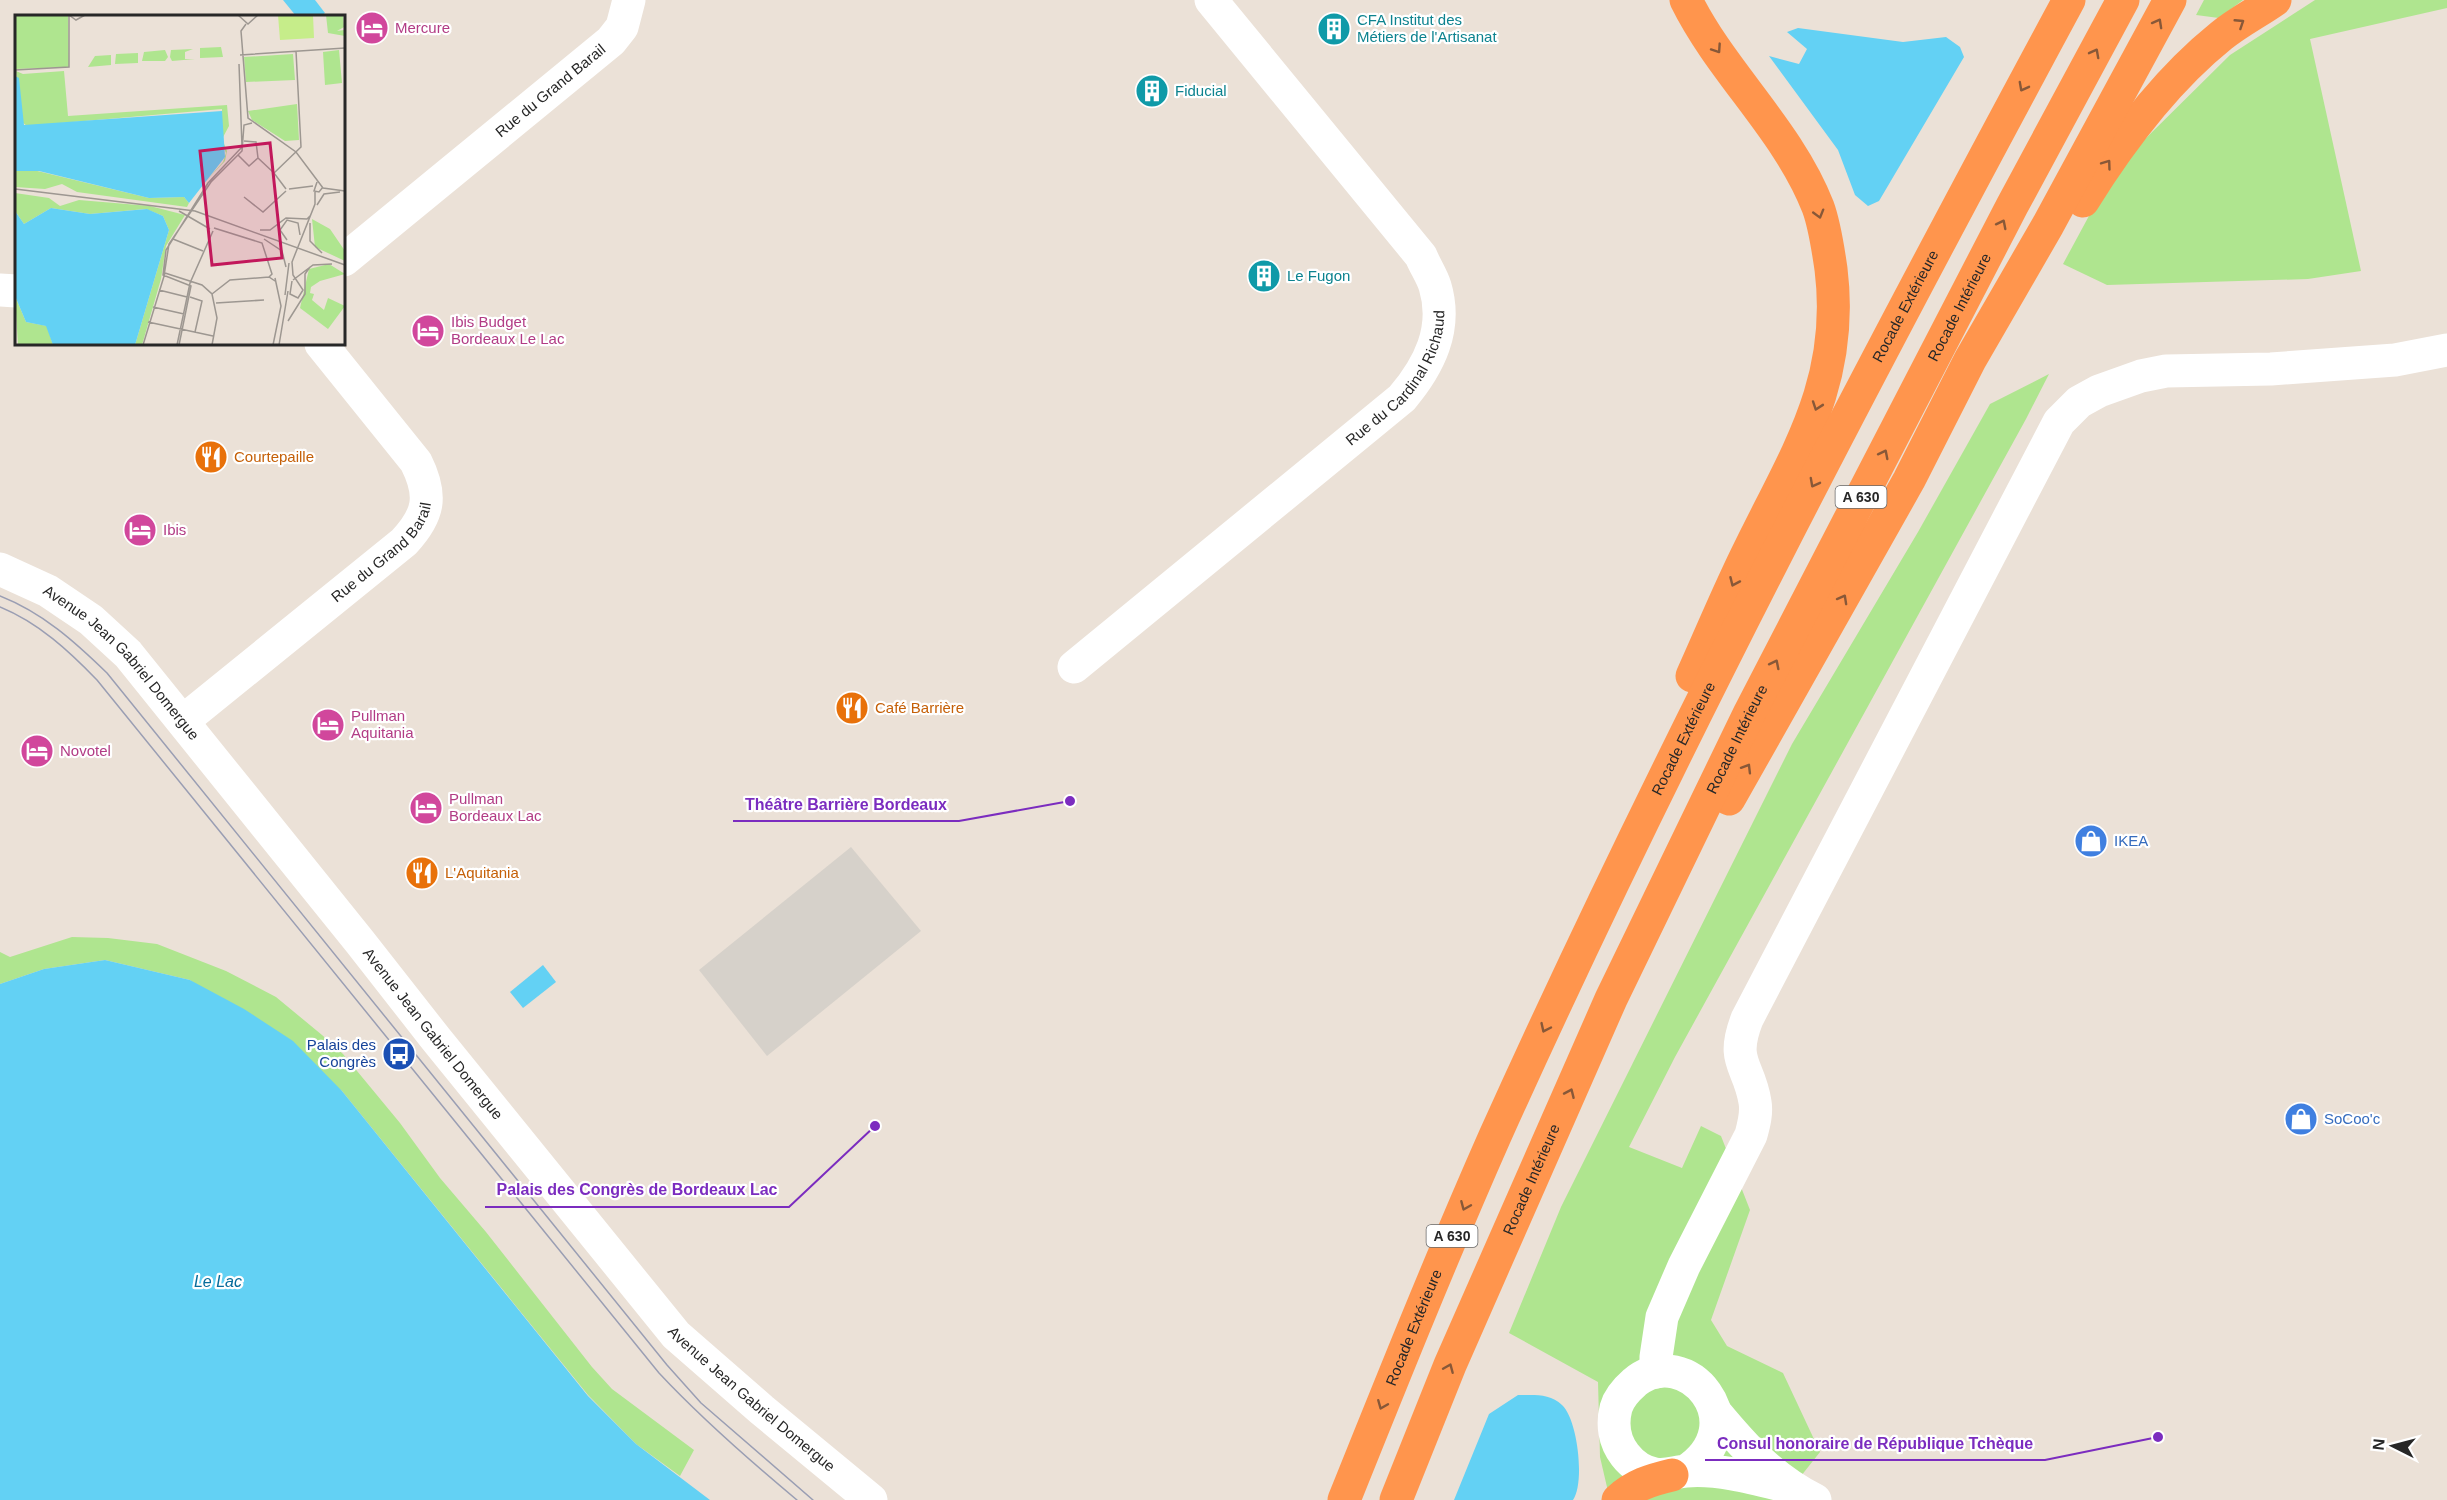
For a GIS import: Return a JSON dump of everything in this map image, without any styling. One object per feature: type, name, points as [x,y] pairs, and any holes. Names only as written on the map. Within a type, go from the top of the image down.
[{"type":"highway","points":[[1570,975],[1690,679],[1748,550],[1815,411],[1827,375],[1834,332],[1834,294],[1830,260],[1818,208],[1794,160],[1725,62],[1686,0]]},
{"type":"highway","name":"Rocade Extérieure","points":[[1344,1500],[1453,1235],[1570,975],[1772,564],[2069,0]]},
{"type":"highway","name":"Rocade Intérieure","points":[[1396,1500],[1450,1365],[1611,999],[1750,712],[2012,206],[2123,0]]},
{"type":"highway","points":[[1611,999],[1773,725],[1910,480],[1970,360],[2048,225],[2170,0]]},
{"type":"highway","points":[[1910,480],[1984,367],[2099,175],[2155,99],[2222,35],[2276,0]]},
{"type":"highway","points":[[1618,1500],[1628,1490],[1644,1482],[1679,1473]]},
{"type":"street","name":"Rue du Grand Barail","points":[[345,259],[611,41],[622,27],[629,0]]},
{"type":"street","name":"Rue du Cardinal Richaud","points":[[1074,667],[1402,398],[1420,377],[1429,361],[1434,344],[1440,314],[1435,285],[1420,256],[1211,0]]},
{"type":"street","points":[[0,290],[15,291]]},
{"type":"street","name":"Rue du Grand Barail","points":[[183,721],[404,542],[419,525],[427,504],[426,482],[416,462],[322,345]]},
{"type":"street","points":[[1656,1372],[1662,1317],[1684,1266],[1751,1135],[1755,1120],[1756,1103],[1741,1064],[1739,1051],[1741,1033],[2059,422],[2079,402],[2099,391],[2141,376],[2166,371],[2271,369],[2372,362],[2447,350]]},
{"type":"street","name":"Avenue Jean Gabriel Domergue","points":[[0,569],[48,591],[91,620],[128,654],[676,1335],[871,1500]]},
{"type":"street","points":[[1656,1372],[1672,1372],[1687,1377],[1700,1386],[1710,1398],[1716,1413],[1750,1454],[1802,1493],[1738,1475],[1654,1474],[1638,1467],[1625,1455],[1616,1440],[1614,1422],[1617,1405],[1626,1390],[1640,1378],[1656,1372]]},
{"type":"street","points":[[1679,1473],[1700,1461],[1711,1447],[1716,1431],[1716,1413]]},
{"type":"green space","points":[[2204,0],[2243,0],[2219,18],[2196,15]]},
{"type":"green space","points":[[2315,0],[2447,0],[2447,8],[2310,39],[2361,271],[2308,279],[2107,285],[2063,264],[2090,214],[2138,146],[2230,55]]},
{"type":"green space","points":[[2049,374],[1675,1057],[1629,1147],[1682,1168],[1701,1126],[1721,1136],[1750,1210],[1711,1320],[1727,1346],[1783,1373],[1820,1452],[1782,1500],[1610,1500],[1600,1457],[1598,1382],[1509,1333],[1561,1207],[1792,744],[1918,532],[1990,404]]},
{"type":"green space","points":[[72,937],[108,938],[157,944],[226,971],[276,997],[322,1035],[343,1054],[400,1123],[440,1178],[486,1232],[592,1367],[612,1389],[694,1450],[680,1476],[636,1444],[588,1395],[342,1091],[190,980],[105,960],[44,969],[0,984],[0,952],[10,957]]},
{"type":"shaded area","points":[[851,847],[921,931],[767,1056],[699,970]]},
{"type":"water","points":[[283,0],[315,0],[325,13],[322,15],[295,15]]},
{"type":"water","points":[[1798,28],[1903,42],[1946,37],[1960,47],[1964,57],[1879,201],[1868,206],[1855,195],[1838,150],[1769,56],[1799,64],[1807,49],[1787,32]]},
{"type":"water","name":"Le Lac","points":[[105,960],[190,980],[244,1009],[293,1041],[342,1091],[588,1396],[636,1444],[710,1500],[0,1500],[0,984],[44,969]]},
{"type":"water","points":[[543,965],[556,982],[523,1008],[510,992]]},
{"type":"water","points":[[1518,1395],[1552,1398],[1568,1413],[1576,1437],[1579,1466],[1577,1492],[1573,1500],[1454,1500],[1489,1414]]},
{"type":"tram line","points":[[0,596],[44,619],[107,673],[667,1365],[701,1403],[813,1500]]},
{"type":"tram line","points":[[0,607],[40,629],[97,680],[659,1373],[726,1439],[797,1500]]},
{"type":"place","name":"Mercure","points":[[372,28]]},
{"type":"place","name":"CFA Institut des Métiers de l'Artisanat","points":[[1334,29]]},
{"type":"place","name":"Fiducial","points":[[1152,91]]},
{"type":"place","name":"Le Fugon","points":[[1264,276]]},
{"type":"place","name":"Ibis Budget Bordeaux Le Lac","points":[[428,331]]},
{"type":"place","name":"Courtepaille","points":[[211,457]]},
{"type":"place","name":"Ibis","points":[[140,530]]},
{"type":"place","name":"Café Barrière","points":[[852,708]]},
{"type":"place","name":"Pullman Aquitania","points":[[328,725]]},
{"type":"place","name":"Novotel","points":[[37,751]]},
{"type":"place","name":"Théâtre Barrière Bordeaux","points":[[1070,801]]},
{"type":"place","name":"Pullman Bordeaux Lac","points":[[426,808]]},
{"type":"place","name":"IKEA","points":[[2091,841]]},
{"type":"place","name":"L'Aquitania","points":[[422,873]]},
{"type":"place","name":"Palais des Congrès","points":[[399,1054]]},
{"type":"place","name":"SoCoo'c","points":[[2301,1119]]},
{"type":"place","name":"Palais des Congrès de Bordeaux Lac","points":[[875,1126]]},
{"type":"place","name":"Consul honoraire de République Tchèque","points":[[2158,1437]]}]
